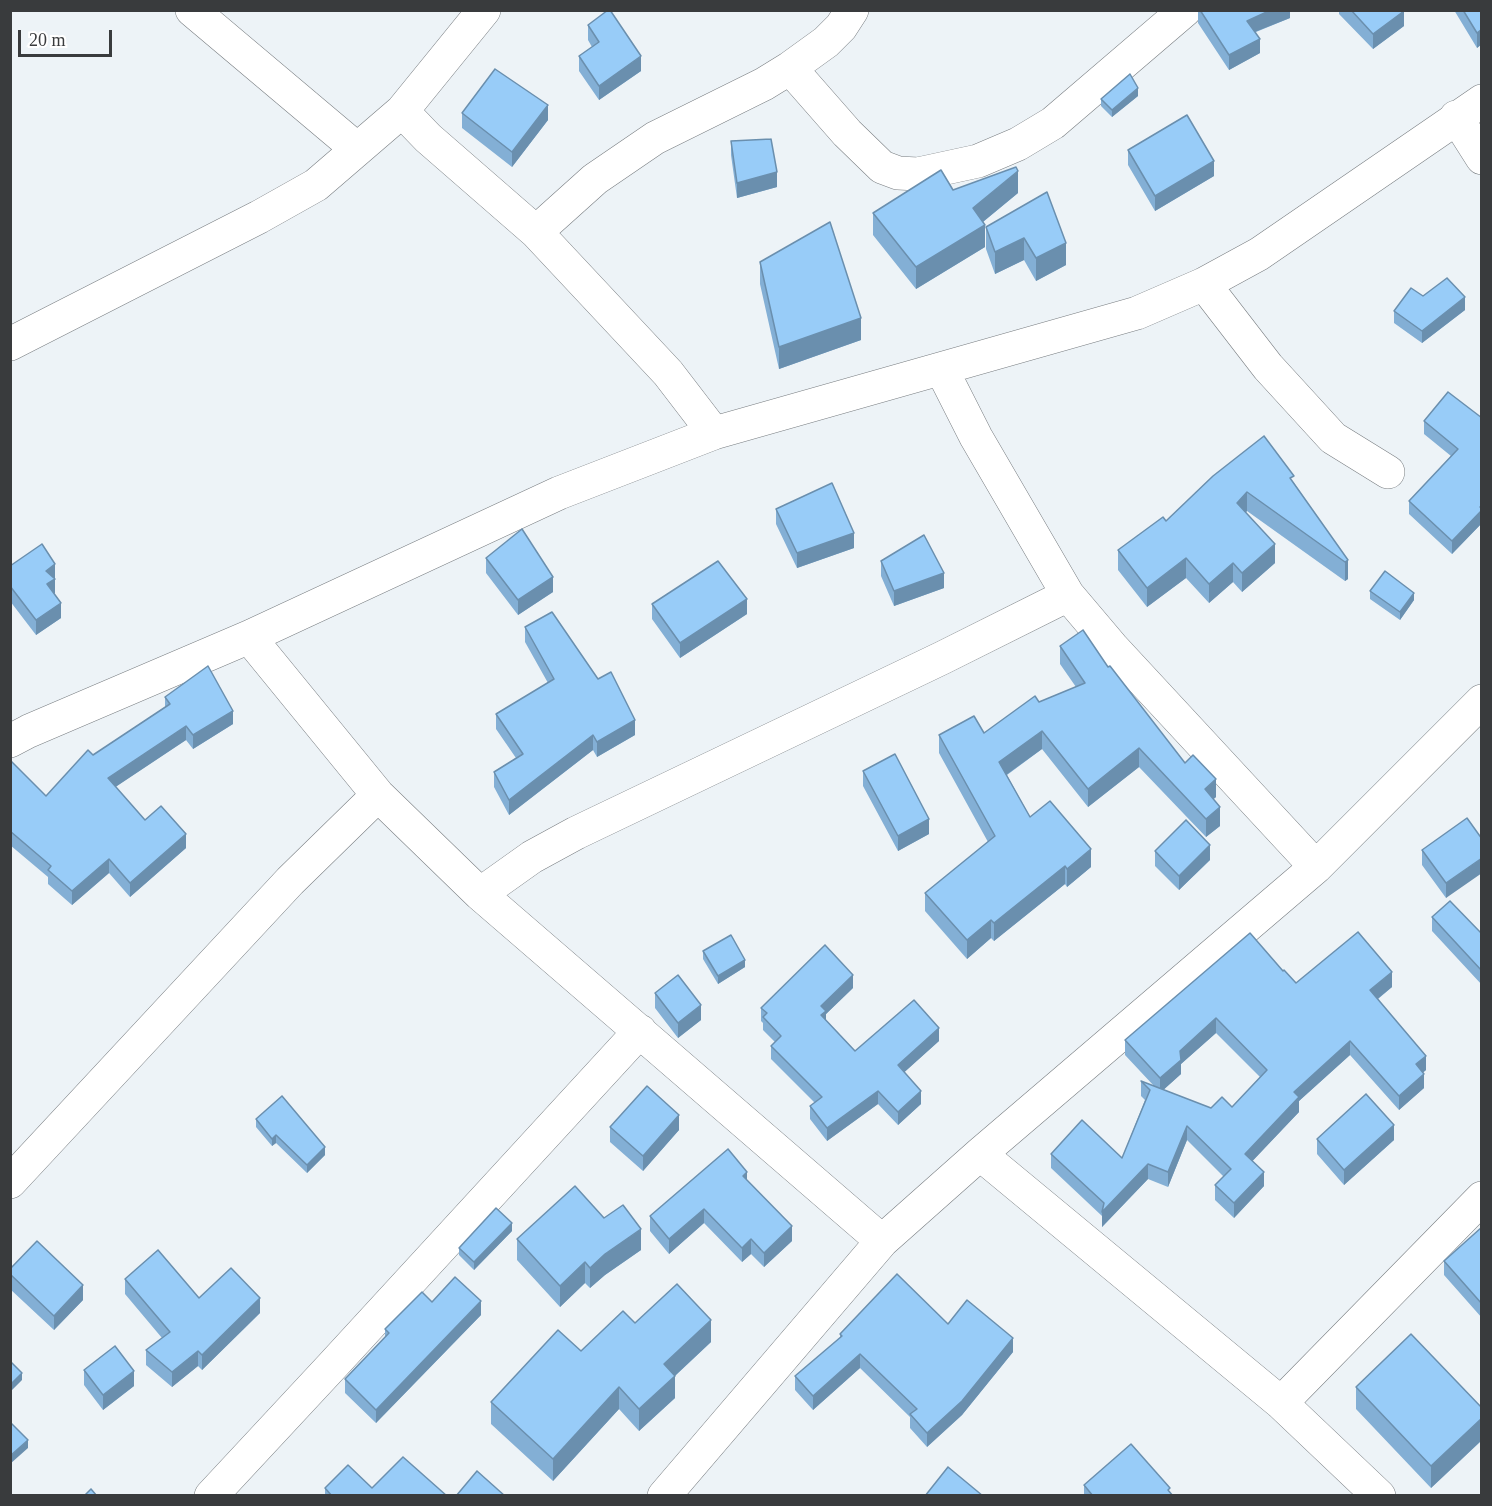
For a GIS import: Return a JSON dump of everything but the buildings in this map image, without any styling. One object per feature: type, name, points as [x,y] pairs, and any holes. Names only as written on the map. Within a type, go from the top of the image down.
[{"type":"street","points":[[192,10],[357,149]]},
{"type":"street","points":[[10,344],[259,218],[316,185],[402,111],[484,10]]},
{"type":"street","points":[[537,232],[595,179],[655,138],[765,84],[790,68],[826,42],[841,27],[852,10]]},
{"type":"street","points":[[790,68],[847,133],[882,167],[898,173],[918,174],[978,161],[1018,144],[1044,129],[1185,10]]},
{"type":"street","points":[[10,741],[249,638],[559,493],[714,433],[1137,313],[1204,284],[1259,254],[1469,109],[1482,158]]},
{"type":"street","points":[[402,111],[428,138],[537,232],[668,372],[714,433]]},
{"type":"street","points":[[1204,284],[1268,367],[1333,438],[1388,472]]},
{"type":"street","points":[[942,370],[976,437],[1068,594],[1112,647],[1316,867]]},
{"type":"street","points":[[480,894],[532,857],[576,833],[931,663],[1068,594]]},
{"type":"street","points":[[249,638],[378,795],[480,894],[882,1241]]},
{"type":"street","points":[[664,1496],[882,1241],[980,1154],[1316,867],[1482,700]]},
{"type":"street","points":[[10,1182],[290,881],[378,795]]},
{"type":"street","points":[[211,1496],[640,1031]]},
{"type":"street","points":[[980,1154],[1281,1403],[1378,1496]]},
{"type":"street","points":[[1281,1403],[1482,1198]]}]
